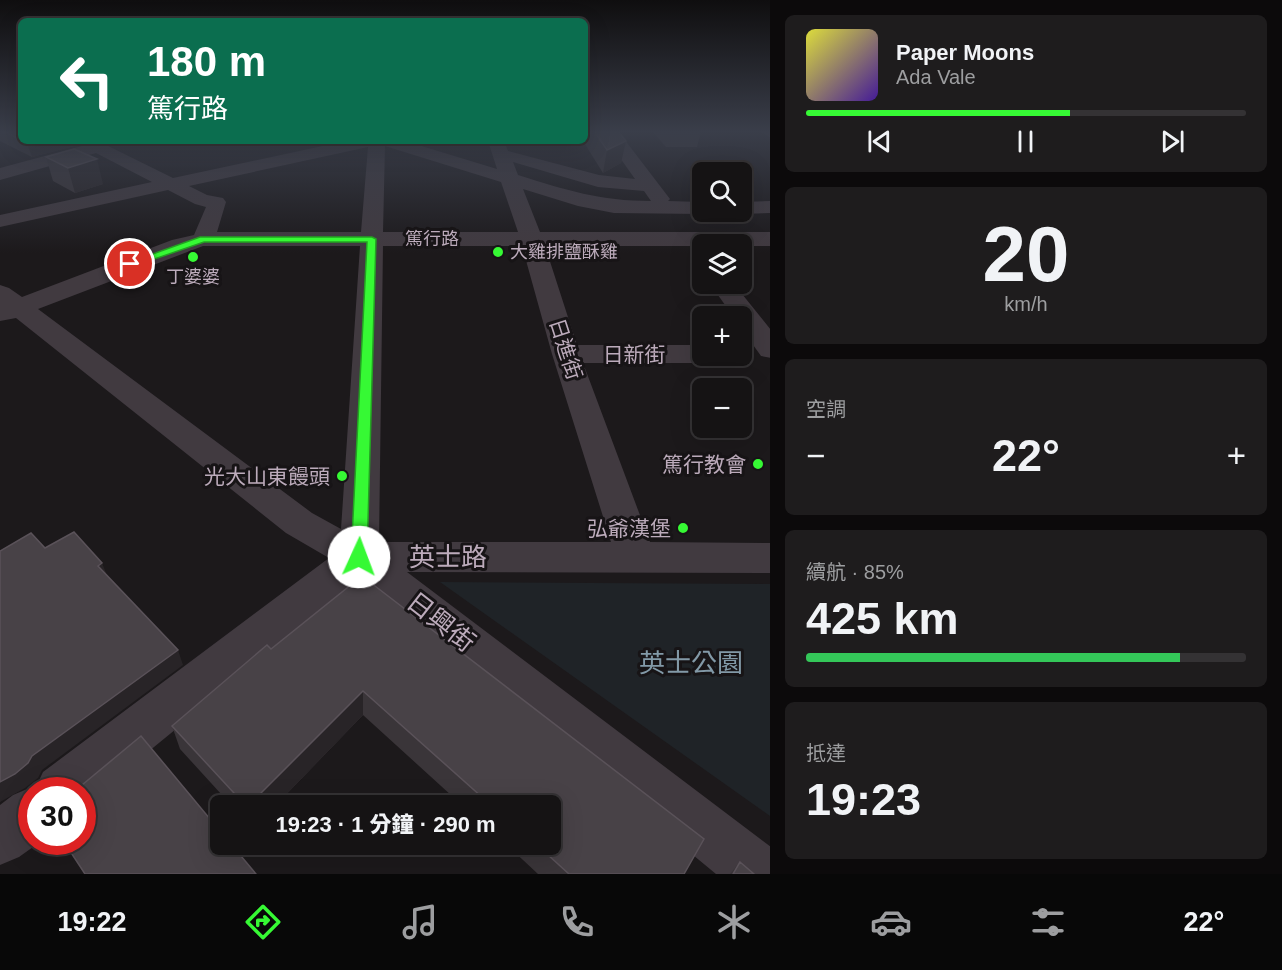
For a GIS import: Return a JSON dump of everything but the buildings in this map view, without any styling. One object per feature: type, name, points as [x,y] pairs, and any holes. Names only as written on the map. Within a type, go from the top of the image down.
[{"type":"street","points":[[147,172],[202,200],[216,202],[217,205],[203,239]]},
{"type":"street","points":[[161,179],[177,172]]},
{"type":"street","points":[[0,220],[161,179],[201,172]]},
{"type":"street","points":[[78,777],[359,557],[374,172]]},
{"type":"street","name":"日進街","points":[[504,172],[532,240],[566,354],[636,558]]},
{"type":"street","points":[[528,172],[585,202],[614,207],[692,208]]},
{"type":"street","points":[[562,172],[598,181],[671,186]]},
{"type":"street","points":[[639,172],[692,244]]},
{"type":"street","points":[[752,207],[770,207]]},
{"type":"street","name":"篤行路","points":[[6,305],[203,239],[532,240],[692,248]]},
{"type":"street","name":"篤行路","points":[[752,241],[770,239]]},
{"type":"street","points":[[729,294],[770,351]]},
{"type":"street","name":"日興街","points":[[6,305],[299,523],[359,557],[760,874]]},
{"type":"street","points":[[752,353],[770,352]]},
{"type":"street","name":"日新街","points":[[566,354],[692,354]]},
{"type":"street","name":"英士路","points":[[359,557],[770,558]]},
{"type":"street","points":[[0,838],[18,824]]},
{"type":"green space","name":"英士公園","points":[[440,582],[770,584],[770,816]]},
{"type":"place","name":"大雞排鹽酥雞","points":[[498,252]]},
{"type":"place","name":"丁婆婆","points":[[193,257]]},
{"type":"place","name":"篤行教會","points":[[758,464]]},
{"type":"place","name":"光大山東饅頭","points":[[342,476]]},
{"type":"place","name":"弘爺漢堡","points":[[683,528]]},
{"type":"route","points":[[130,264],[203,239],[372,239],[359,557]]}]
